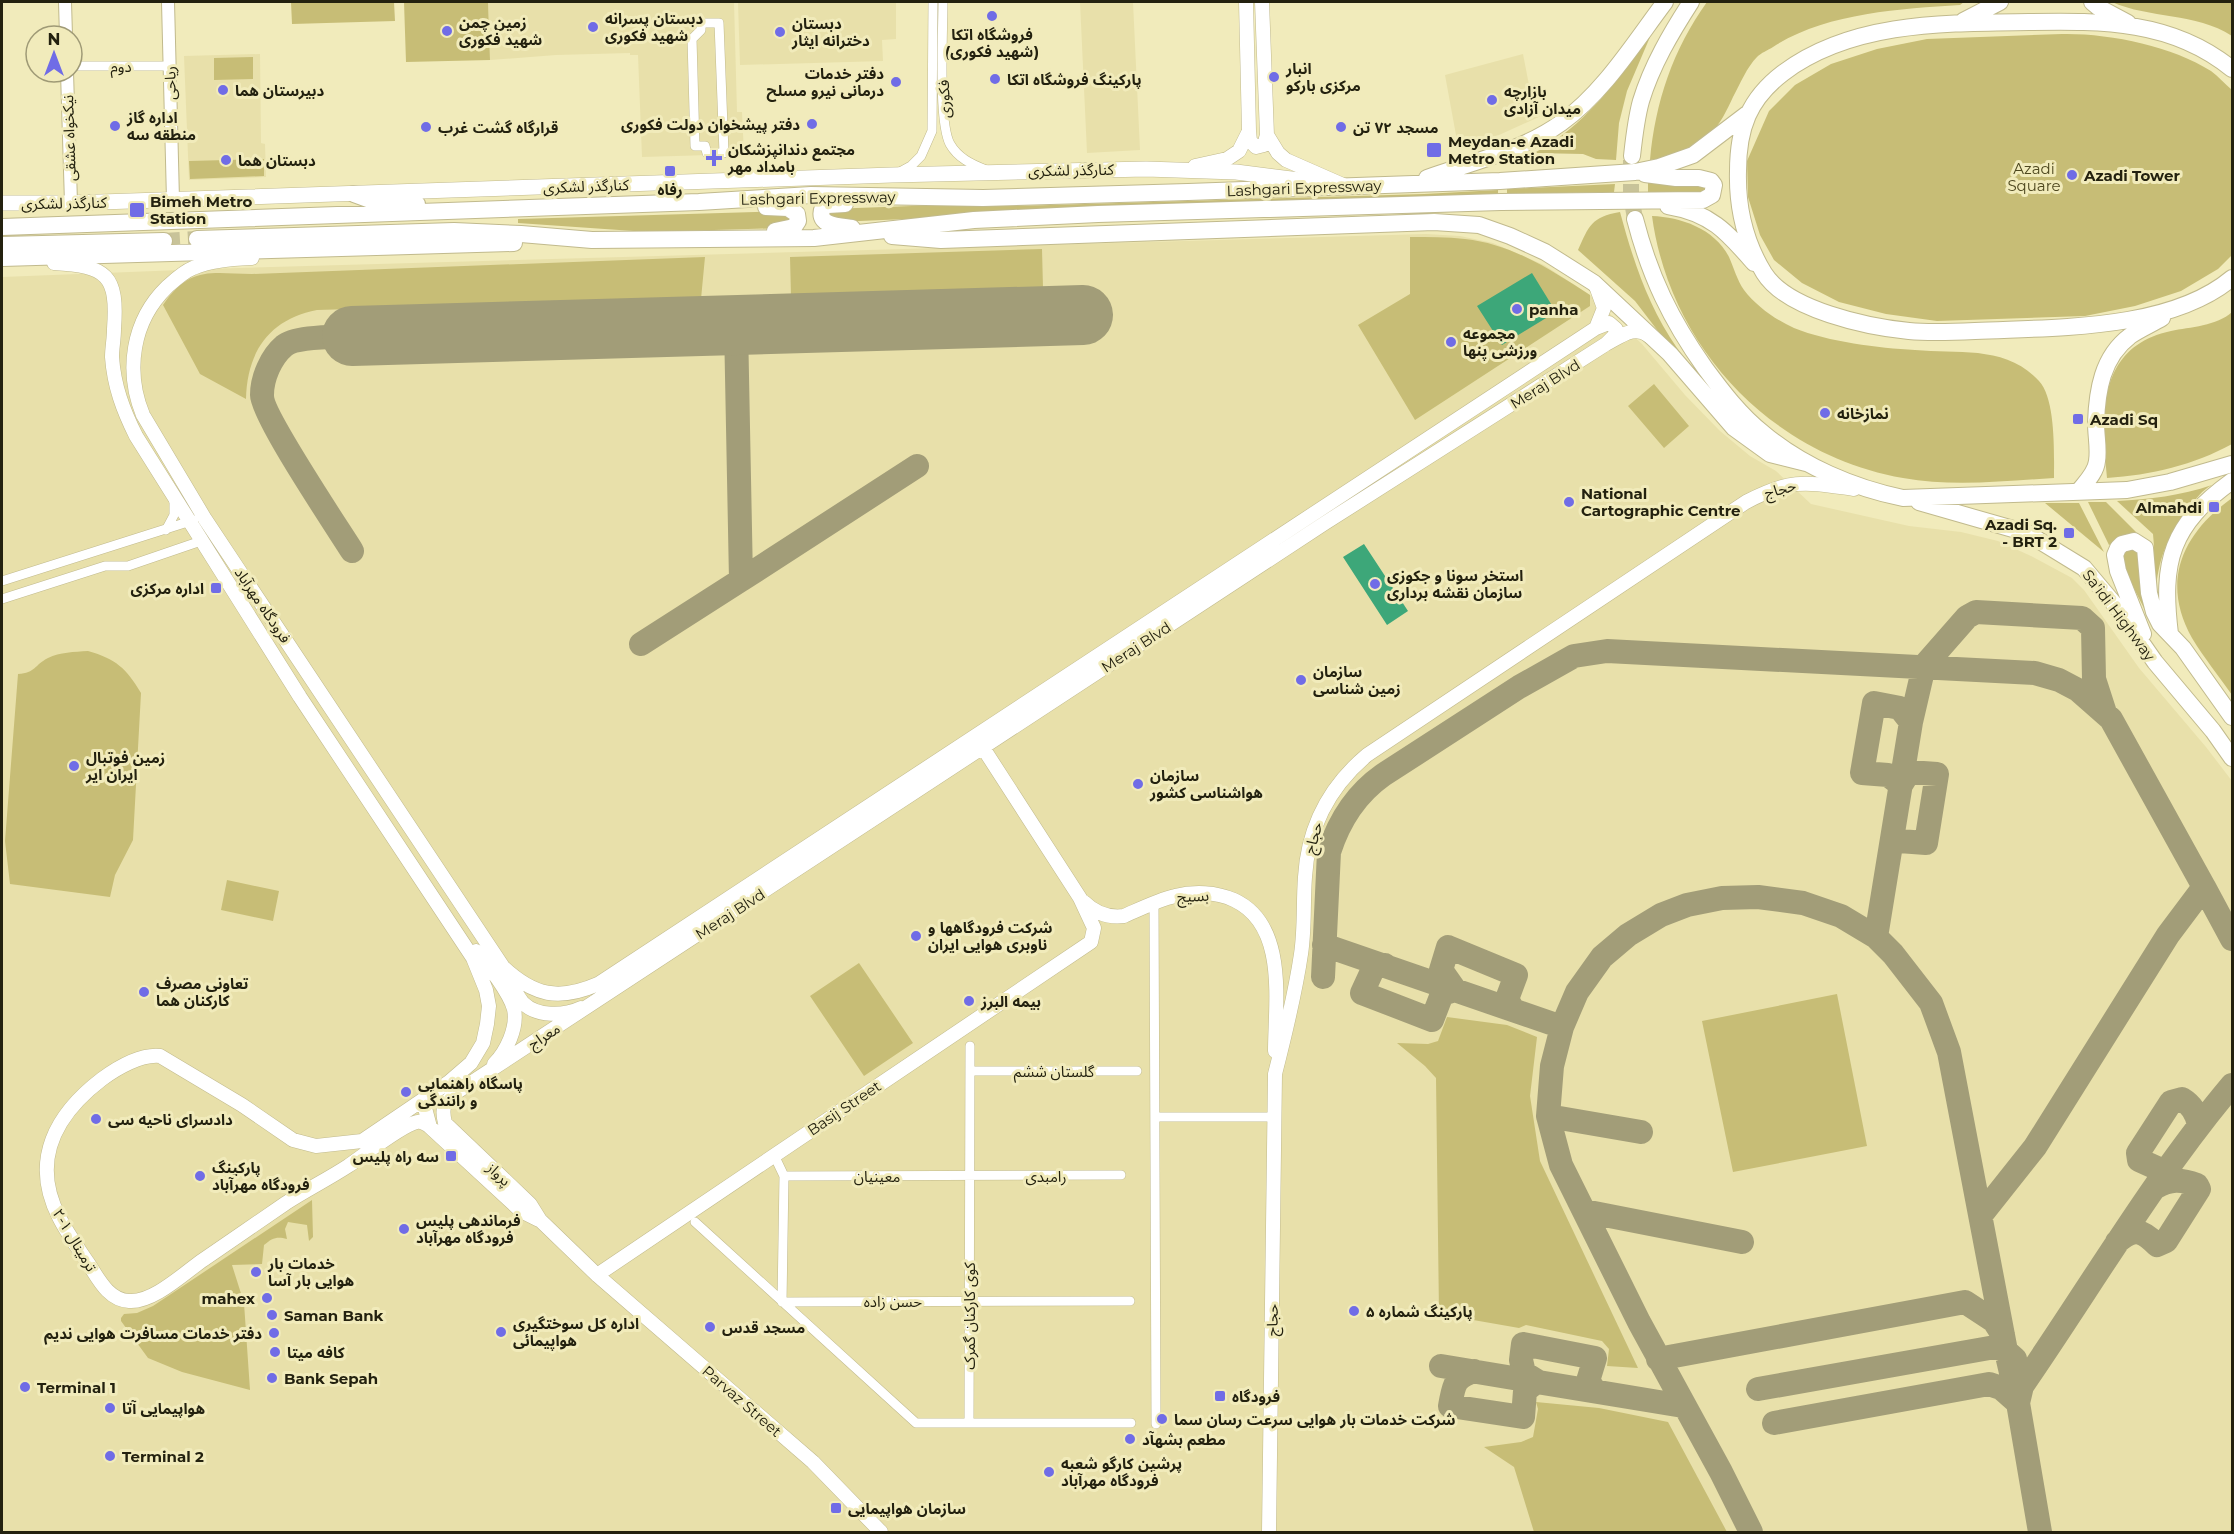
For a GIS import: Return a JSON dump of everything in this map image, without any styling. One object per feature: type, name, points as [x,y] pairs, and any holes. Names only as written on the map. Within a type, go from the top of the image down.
[{"type":"highway","points":[[1409,184],[1512,148],[1560,124],[1584,104],[1665,2]]},
{"type":"highway","points":[[1633,164],[1639,112],[1649,81],[1667,43],[1691,2]]},
{"type":"highway","points":[[1960,22],[2000,2]]},
{"type":"highway","points":[[2092,2],[2131,25]]},
{"type":"highway","points":[[1764,273],[1746,232],[1738,197],[1739,148],[1747,114],[1755,101],[1784,73],[1825,50],[1850,41],[1900,29],[1960,22],[2068,21],[2131,25],[2174,36],[2204,48],[2232,69]]},
{"type":"highway","points":[[1633,164],[1659,167],[1693,154],[1747,114]]},
{"type":"highway","points":[[1633,164],[1656,177],[1707,178],[1714,185],[1712,195],[1703,200],[1641,201]]},
{"type":"highway","name":"Lashgari Expressway","points":[[2,227],[699,202],[811,195],[983,198],[1409,184],[1633,164]]},
{"type":"highway","points":[[354,195],[373,201],[489,210]]},
{"type":"highway","points":[[983,198],[934,204],[828,204],[821,212],[824,221],[831,225],[906,238],[941,240],[1434,222],[1479,225],[1545,252],[1594,283],[1670,354],[1734,428],[1770,454],[1806,463],[1883,494],[1903,498],[2078,492],[2149,487],[2211,472],[2232,464]]},
{"type":"highway","points":[[1641,201],[1684,208],[1720,226],[1774,285],[1791,297],[1835,317],[1884,328],[1912,331],[2075,327],[2156,314],[2188,304]]},
{"type":"highway","name":"Lashgari Expressway","points":[[197,239],[454,231],[592,240],[814,238],[974,220],[1098,214],[1501,202],[1641,201]]},
{"type":"highway","points":[[699,202],[788,208],[795,211],[798,218],[796,225],[791,229],[708,239]]},
{"type":"highway","points":[[1635,219],[1652,277],[1665,305],[1686,341],[1714,381],[1762,433],[1806,463]]},
{"type":"highway","points":[[3,254],[335,249],[592,240]]},
{"type":"highway","points":[[3,254],[164,241]]},
{"type":"highway","points":[[2078,492],[2088,480],[2097,462],[2098,392],[2102,375],[2118,348],[2130,336],[2232,278]]},
{"type":"highway","name":"Sa'idi Highway","points":[[2232,481],[2196,511],[2180,534],[2168,566],[2166,580],[2170,634],[2183,648],[2232,717]]},
{"type":"highway","name":"Sa'idi Highway","points":[[1903,498],[2027,533],[2084,568],[2116,606],[2155,662],[2213,731],[2232,758]]},
{"type":"highway","points":[[2155,662],[2118,571],[2115,555],[2122,544],[2134,541],[2145,548],[2149,593],[2154,612],[2160,624],[2170,634]]},
{"type":"main road","points":[[1246,2],[1249,131],[1250,141],[1256,147],[1264,145],[1267,135],[1263,2]]},
{"type":"main road","points":[[1170,169],[1213,164],[1227,159],[1239,151],[1249,131]]},
{"type":"main road","points":[[1267,135],[1278,153],[1286,160],[1345,186]]},
{"type":"main road","name":"کنارگذر لشکری","points":[[2,203],[354,195],[892,175],[1170,169],[1236,172],[1345,186]]},
{"type":"main road","name":"فرودگاه مهرآباد","points":[[335,249],[214,262],[193,268],[176,279],[160,294],[150,308],[137,338],[132,369],[137,400],[164,453],[205,519],[503,967],[529,987],[548,994],[602,990]]},
{"type":"main road","name":"فرودگاه مهرآباد","points":[[3,254],[31,262],[86,266],[101,272],[110,280],[115,314],[112,354],[118,396],[136,436],[361,790],[473,958],[486,990],[489,1006],[488,1024],[483,1043],[471,1063],[430,1095]]},
{"type":"main road","points":[[1594,283],[1604,308],[1596,328]]},
{"type":"main road","points":[[1596,328],[1609,323],[1616,329],[1613,338],[1606,344]]},
{"type":"main road","name":"Meraj Blvd","points":[[602,990],[983,748],[1114,653],[1596,328]]},
{"type":"main road","name":"Meraj Blvd","points":[[602,990],[975,736],[1325,523],[1606,344],[1632,331],[1639,331],[1644,332],[1670,354]]},
{"type":"main road","name":"حجاج","points":[[1269,1533],[1275,1074],[1301,954],[1305,877],[1310,837],[1325,803],[1354,767],[1367,755],[1746,502],[1766,492],[1794,483],[1815,482],[1883,494]]},
{"type":"main road","points":[[975,736],[1080,898]]},
{"type":"main road","points":[[361,790],[379,778]]},
{"type":"main road","name":"بسیج","points":[[1080,898],[1092,909],[1116,917],[1175,896],[1213,894],[1240,904],[1259,922],[1266,934],[1275,962],[1275,1074]]},
{"type":"main road","name":"Basij Street","points":[[597,1275],[1091,942],[1095,928],[1080,898]]},
{"type":"main road","points":[[439,905],[486,963],[514,1010],[510,1038],[501,1056],[482,1077]]},
{"type":"main road","points":[[503,967],[522,1002],[532,1010],[552,1014],[574,1011],[602,990]]},
{"type":"main road","name":"معراج","points":[[482,1077],[602,990]]},
{"type":"main road","name":"ترمینال ۱-۲","points":[[153,1055],[160,1056],[242,1105],[293,1140],[316,1146],[366,1146],[332,1177],[286,1203],[142,1301],[127,1302],[108,1292],[58,1216],[51,1197],[48,1179],[52,1139],[66,1113],[111,1073],[125,1065],[153,1055]]},
{"type":"main road","name":"پرواز","points":[[482,1077],[447,1100],[442,1112],[445,1123],[530,1204],[540,1220],[597,1275]]},
{"type":"main road","points":[[430,1095],[426,1108],[430,1126]]},
{"type":"main road","points":[[366,1146],[407,1111],[430,1095]]},
{"type":"main road","points":[[407,1111],[417,1112],[419,1118],[416,1122]]},
{"type":"main road","points":[[366,1146],[416,1122],[423,1122],[521,1211],[540,1220]]},
{"type":"main road","name":"Parvaz Street","points":[[597,1275],[813,1462],[881,1533]]},
{"type":"street","points":[[65,2],[66,24]]},
{"type":"street","name":"ریاحی","points":[[168,2],[173,200]]},
{"type":"street","name":"فکوری","points":[[892,175],[911,166],[921,156],[932,131],[933,2]]},
{"type":"street","name":"فکوری","points":[[943,2],[944,120],[948,142],[956,154],[969,163],[991,172]]},
{"type":"street","points":[[701,23],[719,23],[724,153],[707,153],[705,146],[695,146],[692,39],[701,30],[701,23]]},
{"type":"street","name":"دوم","points":[[84,66],[170,66]]},
{"type":"street","name":"نیکخواه عشقی","points":[[67,84],[71,203]]},
{"type":"street","points":[[166,530],[174,515],[174,498]]},
{"type":"street","points":[[2,581],[189,521],[205,519],[201,541],[128,566],[105,566],[2,598]]},
{"type":"street","points":[[1154,904],[1156,1424]]},
{"type":"street","name":"کوی کارکنان گمرک","points":[[969,1423],[970,1046]]},
{"type":"street","name":"گلستان ششم","points":[[970,1071],[1137,1071]]},
{"type":"street","points":[[1155,1117],[1274,1117]]},
{"type":"street","points":[[774,1155],[784,1176],[782,1302]]},
{"type":"street","name":"رامبدی","points":[[970,1176],[1121,1175]]},
{"type":"street","name":"معینیان","points":[[784,1176],[970,1176]]},
{"type":"street","points":[[695,1222],[915,1423],[1131,1423]]},
{"type":"street","name":"حسن زاده","points":[[782,1302],[1130,1301]]},
{"type":"shaded area","points":[[488,2],[734,2],[737,112],[742,112],[744,154],[642,157],[638,55],[630,55],[630,53],[556,55],[490,60]]},
{"type":"shaded area","points":[[738,2],[896,2],[896,39],[882,40],[883,61],[740,65]]},
{"type":"shaded area","points":[[1080,2],[1133,2],[1140,150],[1087,153]]},
{"type":"shaded area","name":"دبیرستان هما","points":[[260,54],[261,143],[265,144],[266,177],[189,180],[184,56]]},
{"type":"shaded area","name":"بازارچه میدان آزادی","points":[[1523,54],[1529,85],[1541,116],[1499,135],[1458,146],[1445,75]]},
{"type":"shaded area","points":[[1426,234],[1460,236],[1493,243],[1544,265],[1590,295],[1642,344],[1685,395],[1720,431],[1750,456],[1776,471],[1811,504],[1909,526],[1961,532],[1998,541],[2072,578],[2084,590],[2139,668],[2232,781],[2232,1532],[2,1532],[2,277],[206,269]]},
{"type":"shaded area","name":"panha","points":[[1532,273],[1556,312],[1502,345],[1477,306]]},
{"type":"shaded area","name":"استخر سونا و جکوزی سازمان نقشه برداری","points":[[1364,544],[1408,611],[1387,625],[1343,557]]},
{"type":"green space","points":[[291,2],[394,2],[395,21],[292,24]]},
{"type":"green space","name":"زمین چمن شهید فکوری","points":[[404,2],[488,2],[490,60],[406,62]]},
{"type":"green space","points":[[1707,2],[1964,2],[1960,5],[1912,8],[1863,15],[1839,20],[1793,36],[1753,61],[1723,117],[1709,135],[1682,152],[1650,160],[1656,118],[1668,77],[1684,38]]},
{"type":"green space","points":[[2112,2],[2232,2],[2232,36],[2203,23],[2142,11]]},
{"type":"green space","name":"Azadi Square","points":[[2062,34],[2099,36],[2159,48],[2211,71],[2232,90],[2232,255],[2218,269],[2181,291],[2135,306],[2085,316],[1937,321],[1886,314],[1839,302],[1802,283],[1774,260],[1760,235],[1748,197],[1747,161],[1769,111],[1795,85],[1831,64],[1877,49],[1927,39]]},
{"type":"green space","points":[[1650,37],[1627,91],[1619,123],[1616,160],[1596,159],[1583,154],[1534,153],[1584,117],[1612,87]]},
{"type":"green space","points":[[253,57],[253,79],[214,80],[214,58]]},
{"type":"green space","points":[[264,159],[264,176],[190,179],[189,161]]},
{"type":"green space","points":[[1648,183],[1705,183],[1706,194],[1648,194]]},
{"type":"green space","points":[[1615,184],[1614,192],[1507,194],[1507,189]]},
{"type":"green space","points":[[1498,190],[1498,194],[836,222],[827,212],[829,209],[939,205],[1017,206]]},
{"type":"green space","points":[[786,211],[792,216],[785,228],[648,232],[518,223],[518,219]]},
{"type":"green space","points":[[1620,212],[1636,265],[1658,316],[1682,355],[1721,401],[1674,352],[1635,301],[1578,250],[1592,224],[1610,214]]},
{"type":"green space","points":[[1652,216],[1674,219],[1696,226],[1715,239],[1723,247],[1739,282],[1754,302],[1794,328],[1838,341],[1870,346],[1997,356],[2026,369],[2045,389],[2049,400],[2053,427],[2054,478],[1960,483],[1903,478],[1855,466],[1811,446],[1771,420],[1735,388],[1705,351],[1680,309],[1663,264]]},
{"type":"green space","name":"مجموعه ورزشی پنها","points":[[1410,237],[1465,239],[1515,252],[1590,295],[1590,306],[1415,420],[1358,325],[1410,294]]},
{"type":"green space","points":[[1042,249],[1043,288],[791,296],[790,257]]},
{"type":"green space","points":[[705,257],[701,299],[317,310],[300,314],[274,329],[264,340],[251,366],[246,399],[200,374],[163,305],[182,284],[192,278],[212,273],[252,274]]},
{"type":"green space","points":[[2232,312],[2232,444],[2203,458],[2172,468],[2107,478],[2105,409],[2116,368],[2129,352],[2146,339],[2211,323]]},
{"type":"green space","points":[[1654,384],[1689,426],[1664,448],[1628,406]]},
{"type":"green space","points":[[2212,485],[2197,498],[2171,536],[2160,564],[2156,587],[2152,559],[2153,534],[2117,501],[2189,492]]},
{"type":"green space","points":[[2232,498],[2232,695],[2192,638],[2178,597],[2178,578],[2189,543],[2215,512]]},
{"type":"green space","points":[[2088,502],[2106,502],[2136,532],[2109,545]]},
{"type":"green space","points":[[2045,503],[2079,503],[2104,552]]},
{"type":"green space","points":[[2137,548],[2149,618],[2122,565],[2121,551]]},
{"type":"green space","name":"زمین فوتبال ایران ایر","points":[[88,651],[113,661],[125,671],[141,693],[133,840],[115,875],[110,897],[10,884],[5,841],[18,674],[32,670],[53,656]]},
{"type":"green space","points":[[227,880],[279,891],[273,921],[221,910]]},
{"type":"green space","points":[[859,963],[913,1043],[864,1076],[810,996]]},
{"type":"green space","points":[[1837,994],[1867,1146],[1733,1172],[1702,1021]]},
{"type":"green space","points":[[1447,1017],[1507,1025],[1537,1037],[1530,1096],[1540,1161],[1638,1368],[1607,1366],[1609,1349],[1602,1341],[1526,1325],[1519,1328],[1439,1314],[1436,1078],[1397,1043],[1428,1044],[1438,1041]]},
{"type":"green space","points":[[312,1200],[313,1237],[309,1241],[307,1225],[288,1222],[285,1229],[287,1239],[275,1238],[264,1245],[262,1264],[232,1265],[244,1303],[250,1390],[182,1372],[148,1358],[121,1321],[124,1314],[137,1313],[153,1306]]},
{"type":"green space","points":[[1536,1402],[1599,1408],[1668,1422],[1727,1532],[1534,1532],[1514,1467],[1484,1447],[1521,1442],[1533,1437],[1538,1409]]},
{"type":"taxiway","points":[[641,644],[741,580],[736,325]]},
{"type":"taxiway","points":[[352,336],[297,340],[284,346],[268,368],[262,395],[265,406],[286,446],[352,551]]},
{"type":"taxiway","points":[[741,580],[917,466]]},
{"type":"taxiway","points":[[1876,937],[1911,722],[1924,666],[1967,617],[1976,612],[2082,618],[2093,628],[2094,679],[2105,713]]},
{"type":"taxiway","points":[[1323,977],[1329,852],[1343,819],[1357,800],[1373,782],[1383,775],[1519,687],[1574,656],[1607,651],[2035,673],[2059,680],[2078,690],[2111,719],[2204,887],[2168,935],[2035,1147],[1981,1215]]},
{"type":"taxiway","points":[[1899,841],[1926,843],[1937,774],[1909,772],[1901,785],[1888,775],[1862,773],[1874,703],[1900,708],[1911,722]]},
{"type":"taxiway","points":[[2204,887],[2232,939]]},
{"type":"taxiway","points":[[1751,1532],[1639,1322],[1561,1165],[1548,1116],[1552,1066],[1562,1027],[1577,992],[1602,957],[1628,935],[1661,915],[1687,905],[1722,898],[1758,897],[1803,903],[1841,916],[1876,937],[1893,954],[1931,1003],[1949,1052],[2018,1403],[2040,1532]]},
{"type":"taxiway","points":[[1324,945],[1562,1027]]},
{"type":"taxiway","points":[[1385,965],[1374,967],[1362,993],[1432,1020],[1442,994],[1455,990],[1441,970],[1448,947],[1516,975],[1507,999],[1513,1010]]},
{"type":"taxiway","points":[[2018,1403],[2022,1386],[2123,1233],[2203,1121],[2232,1085]]},
{"type":"taxiway","points":[[2160,1181],[2159,1169],[2139,1160],[2138,1153],[2171,1102],[2182,1099],[2186,1101],[2194,1110],[2199,1125]]},
{"type":"taxiway","points":[[1548,1116],[1641,1132]]},
{"type":"taxiway","points":[[2117,1242],[2133,1232],[2147,1236],[2157,1245],[2166,1241],[2199,1189],[2197,1185],[2181,1181],[2166,1182],[2156,1187]]},
{"type":"taxiway","points":[[1584,1211],[1742,1242]]},
{"type":"taxiway","points":[[1658,1359],[1965,1302],[1994,1321],[2003,1335]]},
{"type":"taxiway","points":[[1474,1371],[1458,1380],[1452,1393],[1450,1406],[1523,1417],[1525,1391],[1537,1381],[1524,1373],[1521,1360],[1523,1344],[1595,1358],[1588,1381],[1595,1391]]},
{"type":"taxiway","points":[[1758,1389],[1995,1347],[2006,1351],[2015,1359]]},
{"type":"taxiway","points":[[1441,1366],[1683,1406]]},
{"type":"taxiway","points":[[1774,1423],[1989,1384],[2001,1388],[2018,1403]]},
{"type":"runway","points":[[352,336],[1083,315]]},
{"type":"tunnel","points":[[1631,160],[1631,195],[1635,219]]},
{"type":"tunnel","points":[[164,241],[197,239]]},
{"type":"place","name":"فروشگاه اتکا (شهید فکوری)","points":[[992,16]]},
{"type":"place","name":"دبستان پسرانه شهید فکوری","points":[[593,27]]},
{"type":"place","name":"زمین چمن شهید فکوری","points":[[447,31]]},
{"type":"place","name":"دبستان دخترانه ایثار","points":[[780,32]]},
{"type":"place","name":"انبار مرکزی بارکو","points":[[1274,77]]},
{"type":"place","name":"پارکینگ فروشگاه اتکا","points":[[995,79]]},
{"type":"place","name":"دفتر خدمات درمانی نیرو مسلح","points":[[896,82]]},
{"type":"place","name":"دبیرستان هما","points":[[223,90]]},
{"type":"place","name":"بازارچه میدان آزادی","points":[[1492,100]]},
{"type":"place","name":"دفتر پیشخوان دولت فکوری","points":[[812,124]]},
{"type":"place","name":"اداره گاز منطقه سه","points":[[115,126]]},
{"type":"place","name":"قرارگاه گشت غرب","points":[[426,127]]},
{"type":"place","name":"مسجد ۷۲ تن","points":[[1341,127]]},
{"type":"place","name":"Meydan-e Azadi Metro Station","points":[[1434,150]]},
{"type":"place","name":"مجتمع دندانپزشکان بامداد مهر","points":[[714,158]]},
{"type":"place","name":"دبستان هما","points":[[226,160]]},
{"type":"place","name":"رفاه","points":[[670,171]]},
{"type":"place","name":"Azadi Tower","points":[[2072,175]]},
{"type":"place","name":"Bimeh Metro Station","points":[[137,210]]},
{"type":"place","name":"panha","points":[[1517,309]]},
{"type":"place","name":"مجموعه ورزشی پنها","points":[[1451,342]]},
{"type":"place","name":"نمازخانه","points":[[1825,413]]},
{"type":"place","name":"Azadi Sq","points":[[2078,419]]},
{"type":"place","name":"National Cartographic Centre","points":[[1569,502]]},
{"type":"place","name":"Almahdi","points":[[2214,507]]},
{"type":"place","name":"Azadi Sq. - BRT 2","points":[[2069,533]]},
{"type":"place","name":"استخر سونا و جکوزی سازمان نقشه برداری","points":[[1375,584]]},
{"type":"place","name":"اداره مرکزی","points":[[216,588]]},
{"type":"place","name":"سازمان زمین شناسی","points":[[1301,680]]},
{"type":"place","name":"زمین فوتبال ایران ایر","points":[[74,766]]},
{"type":"place","name":"سازمان هواشناسی کشور","points":[[1138,784]]},
{"type":"place","name":"شرکت فرودگاهها و ناوبری هوایی ایران","points":[[916,936]]},
{"type":"place","name":"تعاونی مصرف کارکنان هما","points":[[144,992]]},
{"type":"place","name":"بیمه البرز","points":[[969,1001]]},
{"type":"place","name":"پاسگاه راهنمایی و رانندگی","points":[[406,1092]]},
{"type":"place","name":"دادسرای ناحیه سی","points":[[96,1119]]},
{"type":"place","name":"سه راه پلیس","points":[[451,1156]]},
{"type":"place","name":"پارکینگ فرودگاه مهرآباد","points":[[200,1176]]},
{"type":"place","name":"فرماندهی پلیس فرودگاه مهرآباد","points":[[404,1229]]},
{"type":"place","name":"خدمات بار هوایی بار آسا","points":[[256,1272]]},
{"type":"place","name":"mahex","points":[[267,1298]]},
{"type":"place","name":"پارکینگ شماره ۵","points":[[1354,1311]]},
{"type":"place","name":"Saman Bank","points":[[272,1315]]},
{"type":"place","name":"مسجد قدس","points":[[710,1327]]},
{"type":"place","name":"اداره کل سوختگیری هواپیمائی","points":[[501,1332]]},
{"type":"place","name":"دفتر خدمات مسافرت هوایی ندیم","points":[[274,1333]]},
{"type":"place","name":"کافه میتا","points":[[275,1352]]},
{"type":"place","name":"Bank Sepah","points":[[272,1378]]},
{"type":"place","name":"Terminal 1","points":[[25,1387]]},
{"type":"place","name":"فرودگاه","points":[[1220,1396]]},
{"type":"place","name":"هواپیمایی آتا","points":[[110,1408]]},
{"type":"place","name":"شرکت خدمات بار هوایی سرعت رسان سما","points":[[1162,1419]]},
{"type":"place","name":"مطعم بشهآد","points":[[1130,1439]]},
{"type":"place","name":"Terminal 2","points":[[110,1456]]},
{"type":"place","name":"پرشین کارگو شعبه فرودگاه مهرآباد","points":[[1049,1472]]},
{"type":"place","name":"سازمان هواپیمایی","points":[[836,1508]]}]
